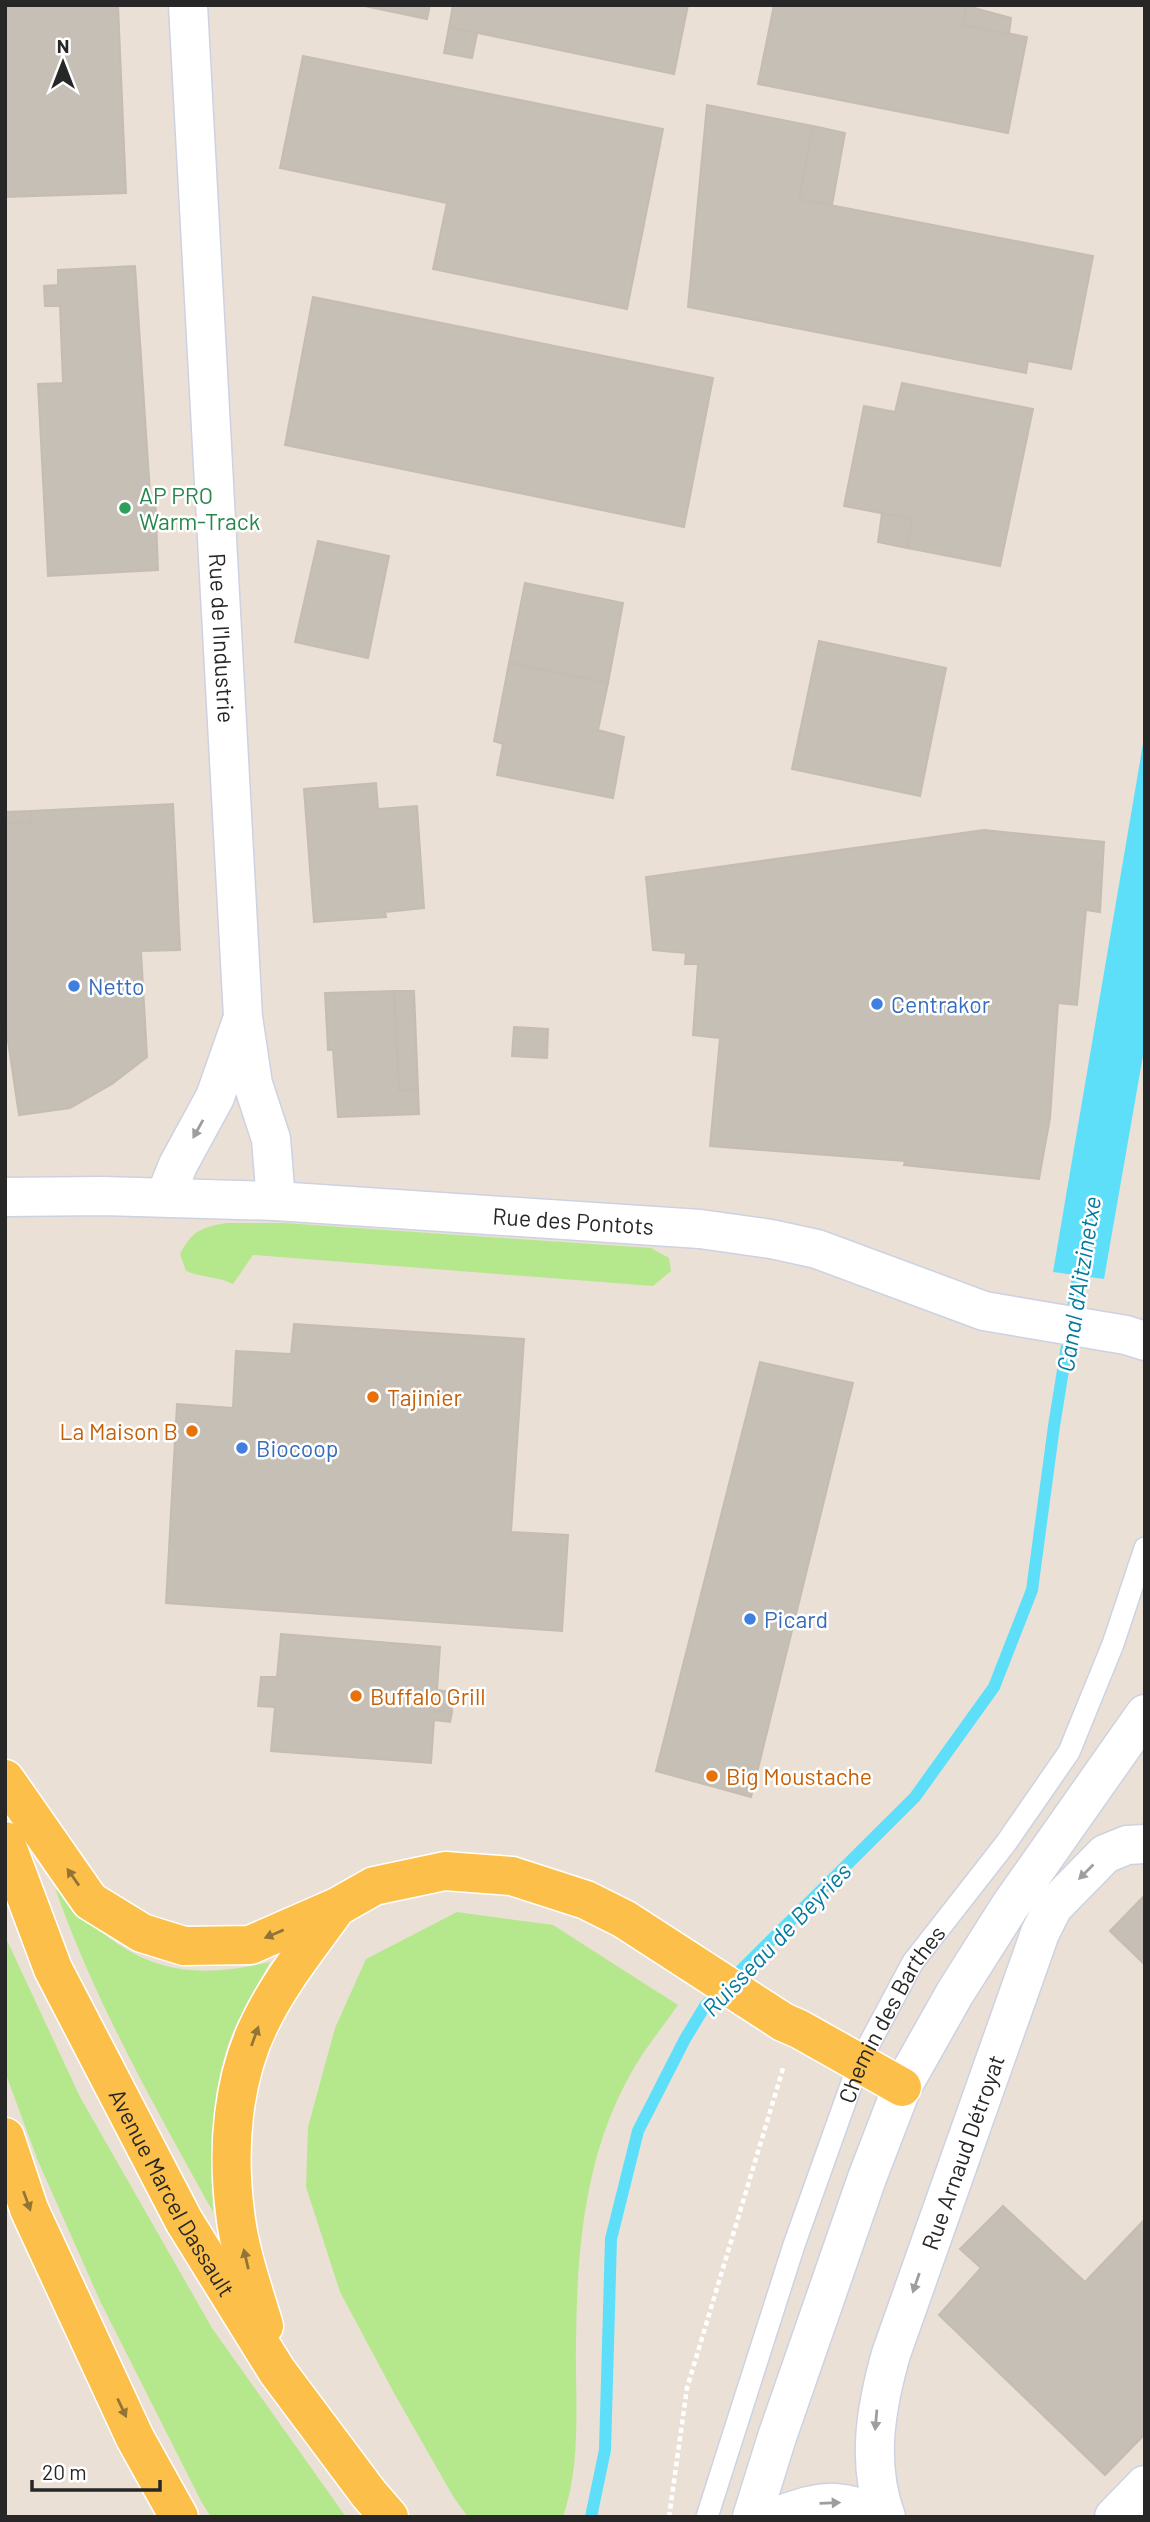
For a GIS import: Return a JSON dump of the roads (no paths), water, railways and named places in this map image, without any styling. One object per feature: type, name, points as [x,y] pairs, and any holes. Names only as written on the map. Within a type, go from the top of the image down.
[{"type":"main road","points":[[5,1779],[90,1901],[142,1933],[184,1946],[250,1945],[337,1907],[374,1886],[445,1871],[512,1876],[586,1900],[624,1919],[791,2025],[902,2087]]},
{"type":"main road","name":"Avenue Marcel Dassault","points":[[5,1841],[53,1969],[184,2221],[278,2371],[389,2517]]},
{"type":"main road","points":[[278,2371],[249,2274],[235,2213],[231,2145],[241,2075],[259,2024],[282,1984],[337,1907]]},
{"type":"main road","points":[[5,2137],[29,2209],[135,2438],[179,2517]]},
{"type":"street","name":"Rue de l'Industrie","points":[[188,5],[243,1017],[253,1084],[271,1139],[276,1201]]},
{"type":"street","name":"Rue de l'Industrie","points":[[164,1197],[215,1097],[243,1017]]},
{"type":"street","name":"Rue des Pontots","points":[[5,1197],[164,1197],[276,1201],[699,1229],[771,1239],[817,1249],[984,1311],[1138,1334]]},
{"type":"street","name":"Chemin des Barthes","points":[[752,2517],[867,2178],[902,2087],[955,1993],[1010,1906],[1145,1714]]},
{"type":"street","name":"Rue Arnaud Détroyat","points":[[885,2516],[876,2479],[878,2399],[891,2354],[1040,1933],[1053,1907],[1105,1854],[1127,1845],[1145,1844]]},
{"type":"street","points":[[1114,2517],[1145,2485]]},
{"type":"street","name":"Rue Arnaud Détroyat","points":[[775,2517],[827,2501],[845,2502],[885,2516]]},
{"type":"lane","name":"Chemin des Barthes","points":[[707,2517],[794,2245],[859,2063],[913,1962],[1006,1843],[1069,1752],[1113,1644],[1145,1548]]},
{"type":"water","points":[[1145,732],[1145,1044],[1104,1279],[1053,1272]]},
{"type":"waterway","name":"Ruisseau de Beyries","points":[[591,2517],[605,2450],[611,2239],[638,2131],[705,2006],[915,1797],[994,1687],[1032,1590],[1054,1426],[1081,1259]]},
{"type":"place","name":"AP PRO Warm-Track","points":[[125,508]]},
{"type":"place","name":"Netto","points":[[74,986]]},
{"type":"place","name":"Centrakor","points":[[877,1004]]},
{"type":"place","name":"Tajinier","points":[[373,1397]]},
{"type":"place","name":"La Maison B","points":[[192,1431]]},
{"type":"place","name":"Biocoop","points":[[242,1448]]},
{"type":"place","name":"Picard","points":[[750,1619]]},
{"type":"place","name":"Buffalo Grill","points":[[356,1696]]},
{"type":"place","name":"Big Moustache","points":[[712,1776]]},
{"type":"water label","name":"Canal d'Aitzinetxe","points":[[1078,1284]]}]
